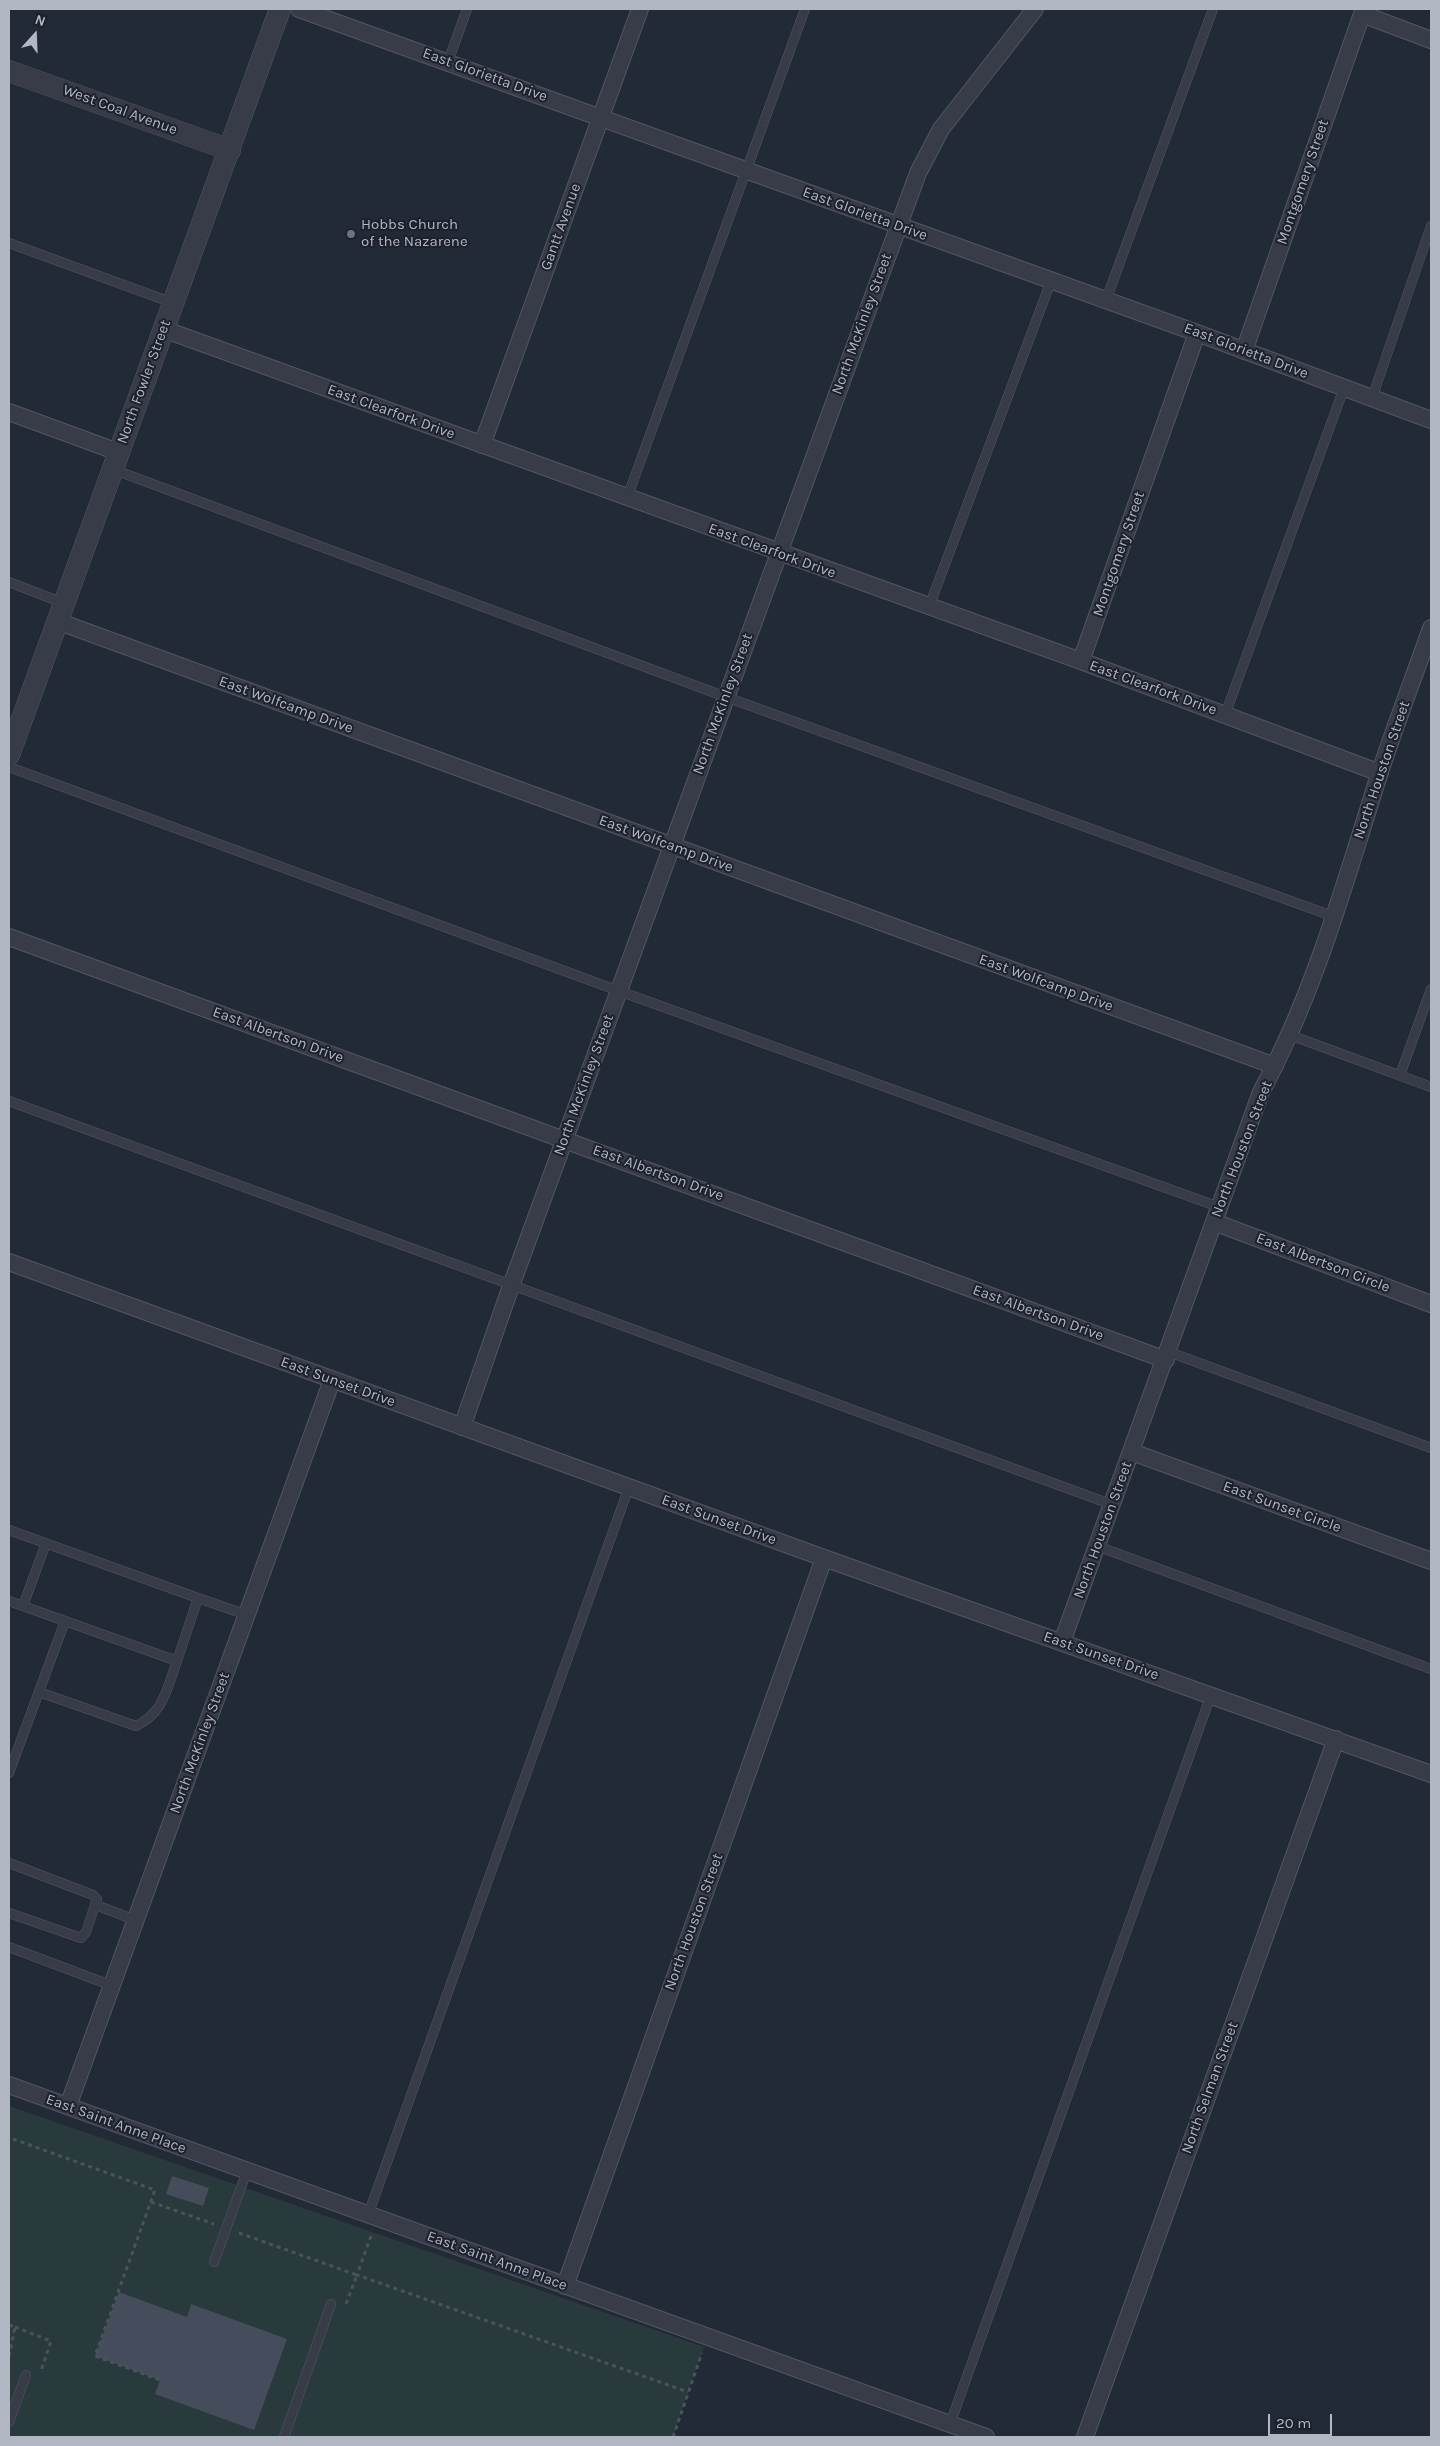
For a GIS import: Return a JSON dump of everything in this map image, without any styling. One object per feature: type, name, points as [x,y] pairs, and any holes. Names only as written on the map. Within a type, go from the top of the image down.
[{"type":"street","name":"North Fowler Street","points":[[9,754],[280,9]]},
{"type":"street","name":"East Glorietta Drive","points":[[299,9],[1197,333],[1431,420]]},
{"type":"street","name":"Gantt Avenue","points":[[482,445],[640,9]]},
{"type":"street","name":"North McKinley Street","points":[[462,1427],[564,1138],[918,173],[941,129],[1035,9]]},
{"type":"street","name":"Montgomery Street","points":[[1244,351],[1362,14],[1431,40]]},
{"type":"street","name":"West Coal Avenue","points":[[9,71],[230,150]]},
{"type":"street","name":"East Clearfork Drive","points":[[163,329],[1081,661],[1380,773]]},
{"type":"street","name":"Montgomery Street","points":[[1081,661],[1197,333]]},
{"type":"street","points":[[9,412],[115,460]]},
{"type":"street","name":"East Wolfcamp Drive","points":[[60,612],[671,846],[1275,1066]]},
{"type":"street","name":"North Houston Street","points":[[1062,1642],[1261,1092],[1290,1036],[1334,917],[1380,773],[1431,628]]},
{"type":"street","name":"East Albertson Drive","points":[[9,937],[1167,1356]]},
{"type":"street","name":"East Albertson Circle","points":[[1216,1215],[1431,1304]]},
{"type":"street","name":"East Sunset Drive","points":[[9,1262],[824,1558],[1431,1774]]},
{"type":"street","name":"North McKinley Street","points":[[68,2106],[110,1985],[332,1380]]},
{"type":"street","name":"East Sunset Circle","points":[[1132,1452],[1431,1561]]},
{"type":"street","name":"North Houston Street","points":[[565,2286],[824,1558]]},
{"type":"street","name":"North Selman Street","points":[[1085,2437],[1336,1739]]},
{"type":"street","name":"East Saint Anne Place","points":[[9,2085],[986,2437]]},
{"type":"lane","points":[[448,62],[467,9]]},
{"type":"lane","points":[[628,498],[745,170],[805,9]]},
{"type":"lane","points":[[1106,300],[1213,9]]},
{"type":"lane","points":[[1372,398],[1431,226]]},
{"type":"lane","points":[[9,243],[174,303]]},
{"type":"lane","points":[[929,607],[1051,281]]},
{"type":"lane","points":[[1225,715],[1344,388]]},
{"type":"lane","points":[[115,460],[726,697],[1334,917]]},
{"type":"lane","points":[[9,582],[60,612]]},
{"type":"lane","points":[[9,767],[619,991],[1216,1215]]},
{"type":"lane","points":[[1400,1075],[1431,990]]},
{"type":"lane","points":[[1290,1036],[1431,1087]]},
{"type":"lane","points":[[9,1101],[1113,1505]]},
{"type":"lane","points":[[1167,1356],[1431,1448]]},
{"type":"lane","points":[[368,2214],[629,1487]]},
{"type":"lane","points":[[9,1530],[247,1615]]},
{"type":"lane","points":[[23,1606],[46,1543]]},
{"type":"lane","points":[[1097,1546],[1431,1669]]},
{"type":"lane","points":[[39,1692],[136,1726],[150,1720],[159,1708],[198,1598]]},
{"type":"lane","points":[[9,1601],[177,1661]]},
{"type":"lane","points":[[9,1772],[65,1621]]},
{"type":"lane","points":[[950,2424],[1211,1695]]},
{"type":"lane","points":[[9,1863],[93,1895],[97,1899],[86,1932],[81,1938],[9,1913]]},
{"type":"lane","points":[[96,1905],[135,1920]]},
{"type":"lane","points":[[9,1947],[110,1985]]},
{"type":"lane","points":[[214,2262],[247,2171]]},
{"type":"lane","points":[[284,2437],[332,2304]]},
{"type":"lane","points":[[9,2422],[26,2375]]},
{"type":"path","points":[[13,2139],[155,2190],[95,2356],[160,2380]]},
{"type":"path","points":[[151,2202],[688,2392]]},
{"type":"path","points":[[344,2311],[372,2232]]},
{"type":"path","points":[[9,2325],[52,2340],[46,2355]]},
{"type":"path","points":[[9,2357],[15,2327]]},
{"type":"path","points":[[673,2437],[704,2347]]},
{"type":"shaded area","points":[[9,2106],[704,2347],[673,2437],[9,2437]]},
{"type":"building","points":[[172,2176],[209,2188],[203,2206],[166,2194]]},
{"type":"building","points":[[119,2292],[187,2317],[191,2304],[287,2339],[254,2430],[155,2394],[160,2380],[95,2356]]},
{"type":"place","name":"Hobbs Church of the Nazarene","points":[[351,234]]}]
